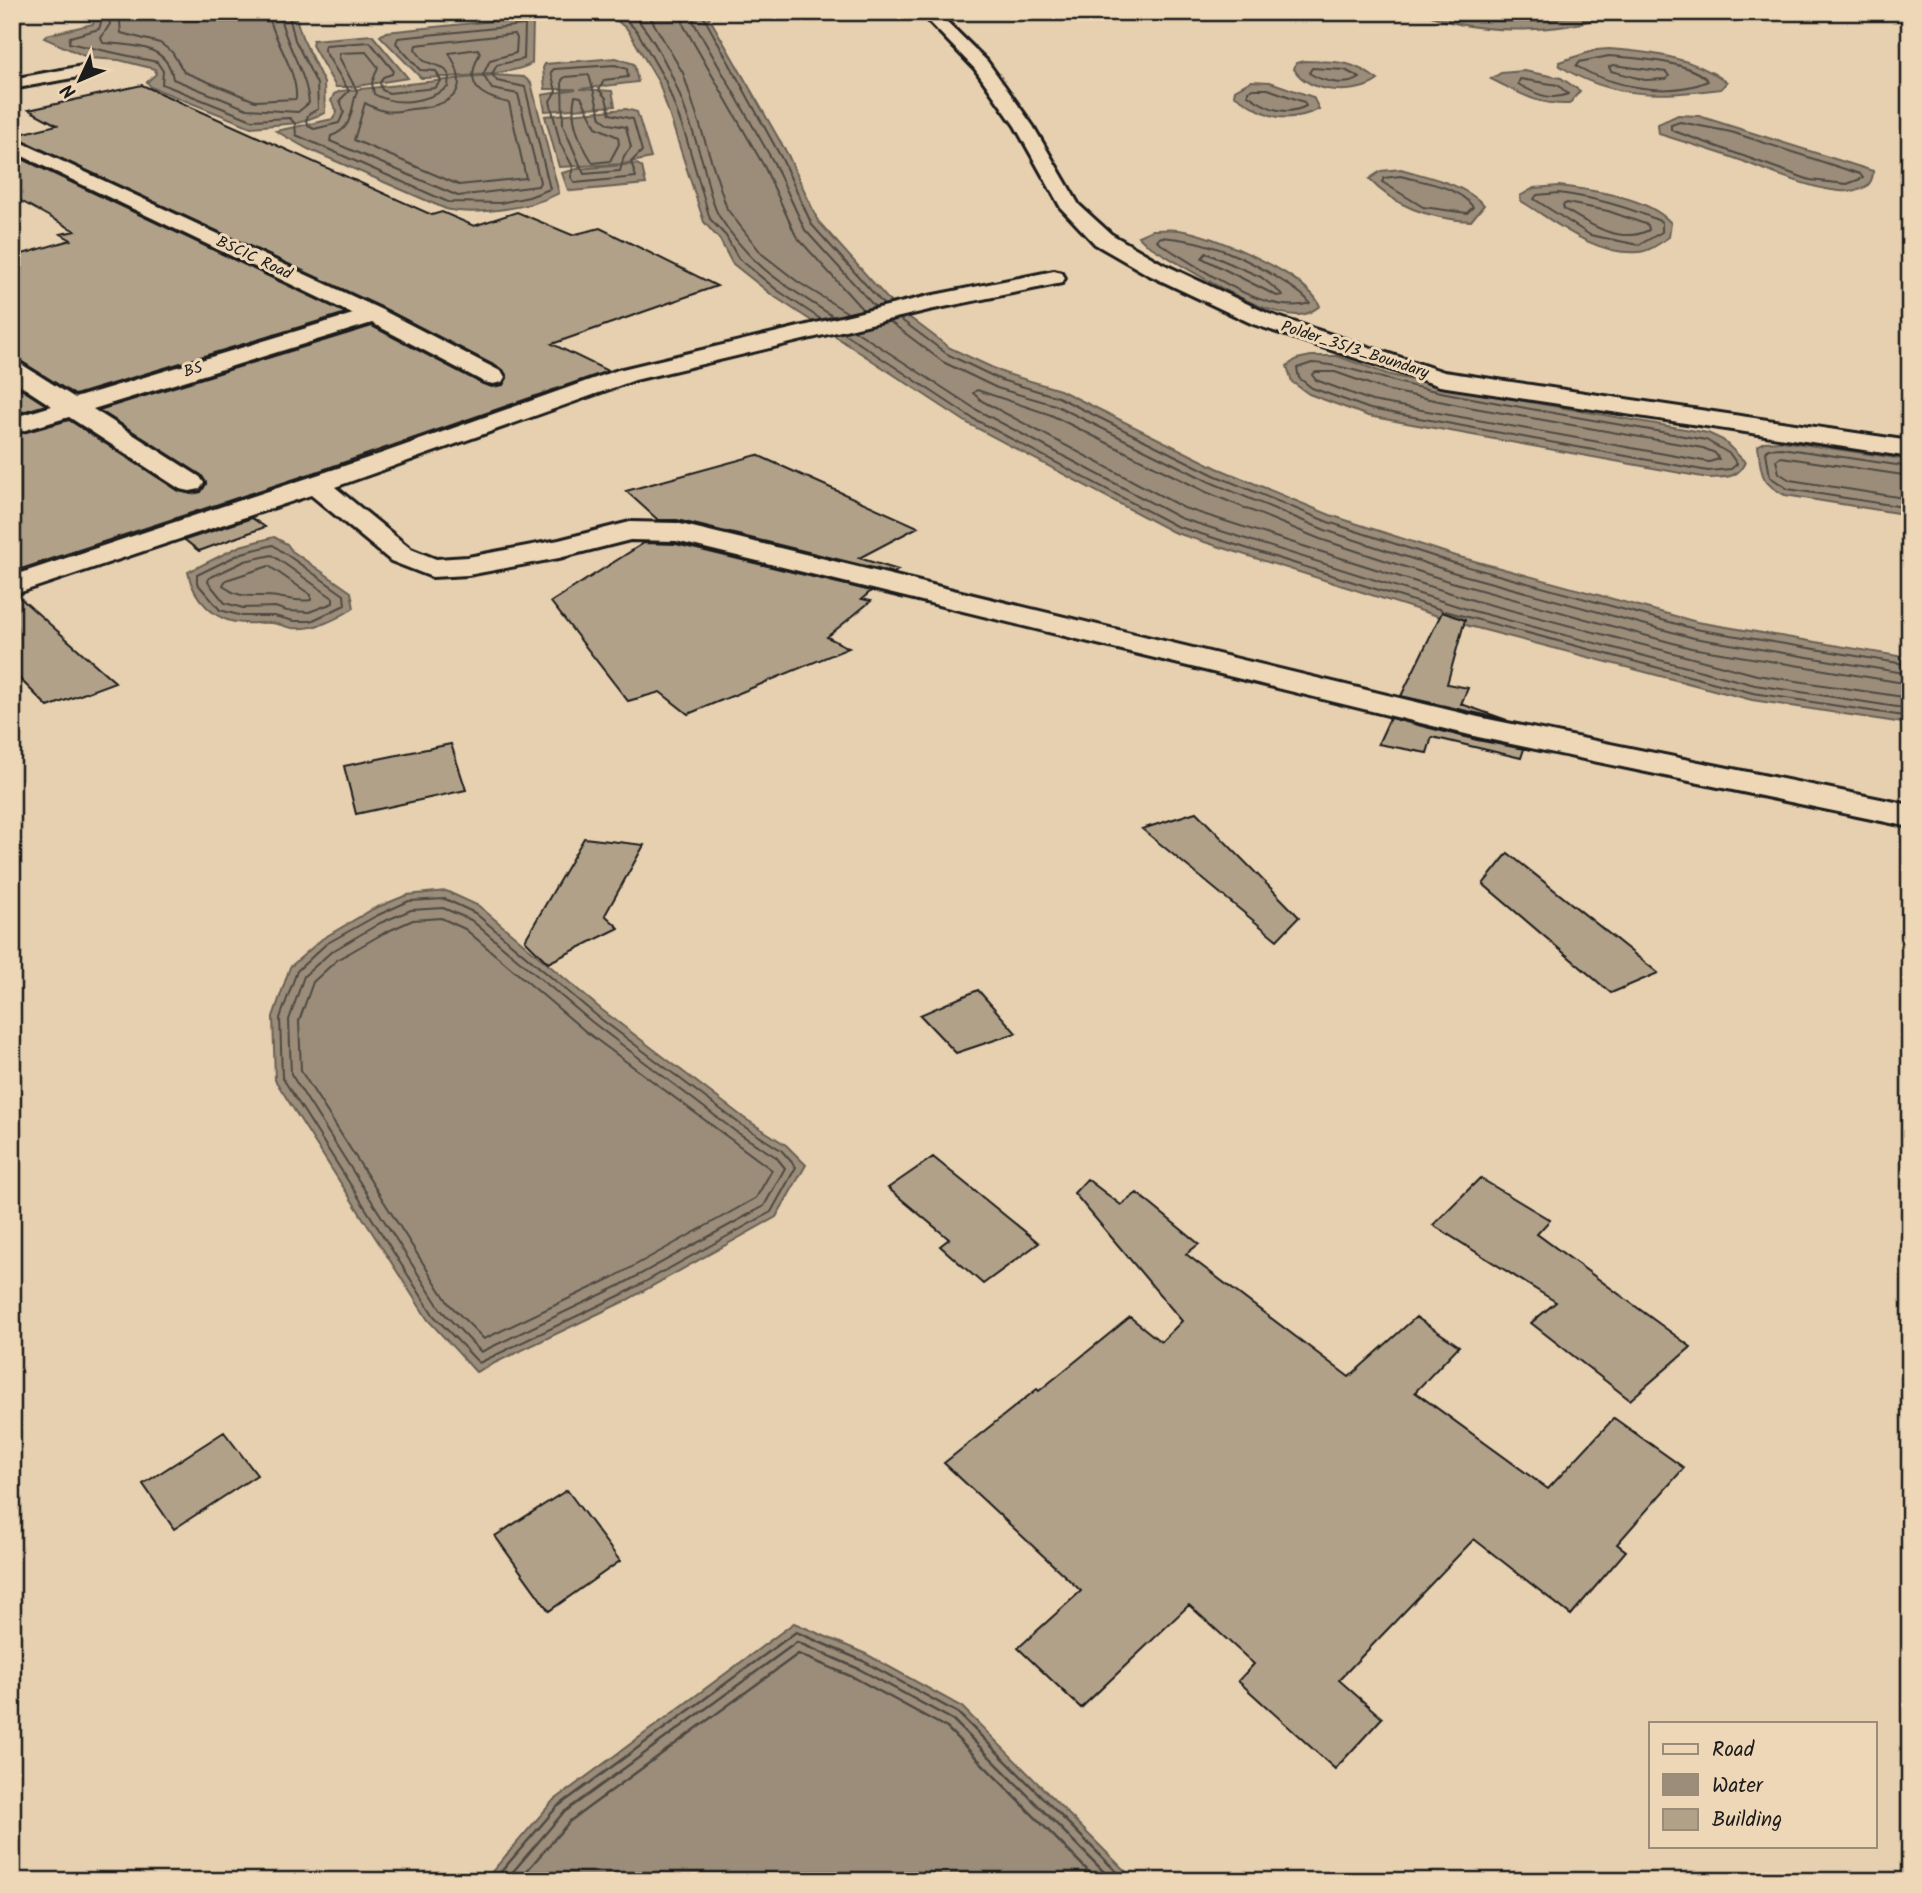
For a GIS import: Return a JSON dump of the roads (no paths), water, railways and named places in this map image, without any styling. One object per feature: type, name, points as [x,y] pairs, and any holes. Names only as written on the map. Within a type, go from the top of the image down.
[{"type":"street","name":"Polder_35/3_Boundary","points":[[928,12],[981,65],[1024,125],[1071,208],[1103,239],[1154,269],[1261,319],[1440,379],[1910,449]]},
{"type":"street","points":[[12,84],[83,71]]},
{"type":"street","name":"BSCIC Road","points":[[12,144],[374,315],[493,377]]},
{"type":"street","points":[[12,586],[316,485],[627,375],[929,303],[1054,278]]},
{"type":"street","name":"BS","points":[[12,426],[374,315]]},
{"type":"street","points":[[12,369],[190,482]]},
{"type":"street","points":[[316,485],[401,555],[432,568],[468,566],[559,549],[631,531],[676,532],[1478,727],[1910,816]]},
{"type":"water","points":[[88,12],[294,12],[302,37],[324,83],[325,113],[298,123],[251,127],[151,87],[147,82],[156,74],[155,69],[119,60],[89,58],[44,38],[93,24],[94,20]]},
{"type":"water","points":[[607,12],[706,12],[788,155],[818,221],[893,305],[950,348],[1004,373],[1060,390],[1217,468],[1330,515],[1456,556],[1697,622],[1910,658],[1910,724],[1752,700],[1469,626],[1173,532],[969,424],[772,295],[732,263],[720,240],[704,222],[659,83],[628,30]]},
{"type":"water","points":[[1424,12],[1605,14],[1566,26],[1514,30],[1462,25]]},
{"type":"water","points":[[533,19],[532,63],[495,73],[421,78],[380,36],[386,32]]},
{"type":"water","points":[[372,35],[408,78],[336,87],[312,45],[313,40]]},
{"type":"water","points":[[1596,50],[1655,54],[1686,61],[1727,82],[1721,89],[1638,93],[1599,85],[1560,66],[1559,62]]},
{"type":"water","points":[[616,58],[634,64],[638,82],[580,89],[612,91],[615,106],[545,111],[542,95],[576,89],[545,89],[545,64]]},
{"type":"water","points":[[1304,61],[1351,65],[1378,80],[1358,89],[1321,88],[1310,84],[1294,69],[1296,63]]},
{"type":"water","points":[[1524,71],[1561,78],[1580,91],[1569,104],[1557,104],[1528,97],[1491,79],[1501,73]]},
{"type":"water","points":[[494,75],[524,77],[531,83],[559,193],[519,207],[473,212],[446,209],[308,149],[276,131],[333,119],[337,111],[331,101],[334,94],[341,91]]},
{"type":"water","points":[[1251,81],[1270,82],[1313,97],[1319,109],[1285,118],[1265,113],[1234,95],[1235,90]]},
{"type":"water","points":[[626,109],[637,112],[651,158],[623,164],[559,167],[545,116]]},
{"type":"water","points":[[1678,115],[1699,116],[1873,171],[1868,185],[1855,191],[1836,191],[1813,186],[1659,134],[1658,124]]},
{"type":"water","points":[[637,164],[642,167],[646,184],[572,191],[568,190],[562,173],[577,169]]},
{"type":"water","points":[[1401,169],[1456,186],[1484,205],[1471,221],[1443,218],[1403,205],[1369,179],[1381,171]]},
{"type":"water","points":[[1559,186],[1619,196],[1648,207],[1671,223],[1669,237],[1639,252],[1607,249],[1577,236],[1521,201],[1520,196],[1534,188]]},
{"type":"water","points":[[1152,230],[1194,233],[1235,248],[1279,269],[1312,294],[1320,306],[1307,313],[1289,314],[1248,301],[1224,290],[1146,244],[1138,236]]},
{"type":"water","points":[[1337,356],[1390,375],[1466,391],[1708,433],[1723,440],[1745,462],[1735,474],[1708,478],[1368,416],[1309,394],[1292,382],[1287,366],[1297,359]]},
{"type":"water","points":[[1781,441],[1910,460],[1910,515],[1785,495],[1777,491],[1763,476],[1758,446],[1764,442]]},
{"type":"water","points":[[274,537],[351,592],[354,608],[325,623],[292,628],[274,623],[233,622],[215,614],[200,600],[188,572],[240,546]]},
{"type":"water","points":[[446,891],[479,906],[602,1010],[744,1118],[786,1145],[806,1165],[776,1217],[627,1300],[476,1372],[428,1320],[275,1080],[273,1017],[290,967],[322,939],[373,909],[407,895]]},
{"type":"water","points":[[794,1623],[866,1654],[962,1707],[1135,1881],[484,1881],[552,1802]]}]
